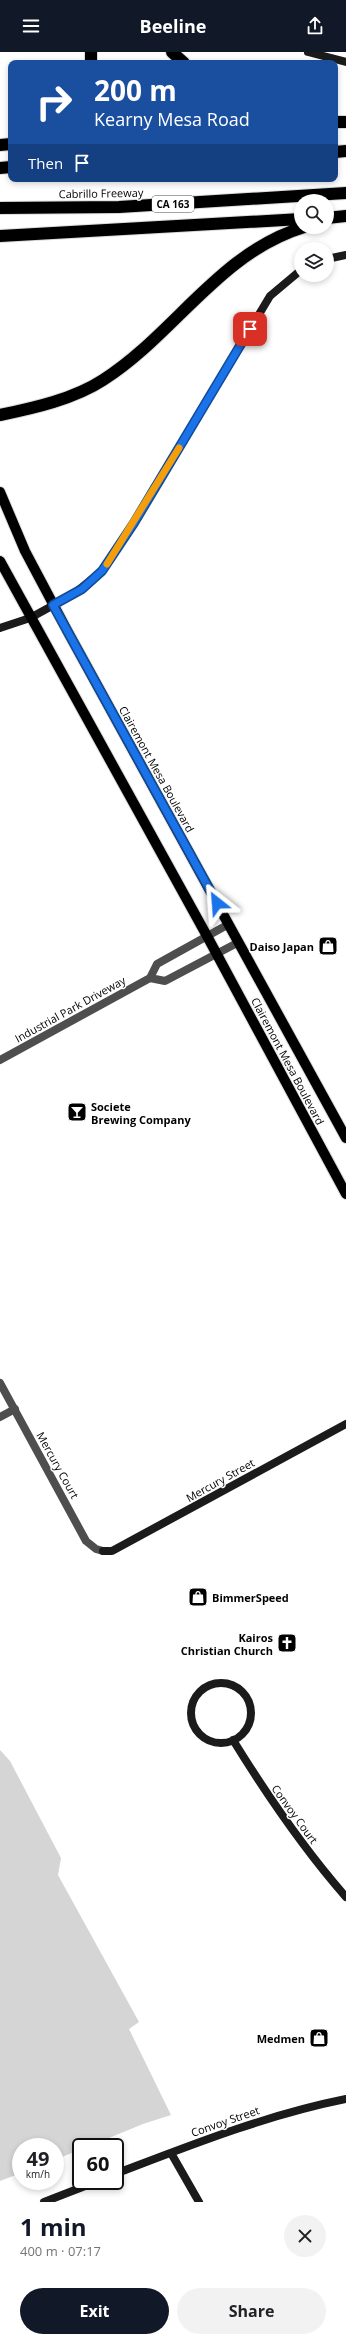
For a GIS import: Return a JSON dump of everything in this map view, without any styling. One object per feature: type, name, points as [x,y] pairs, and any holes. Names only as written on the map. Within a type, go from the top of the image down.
[{"type":"highway","points":[[172,52],[181,60]]},
{"type":"highway","name":"Cabrillo Freeway","points":[[0,208],[119,207],[346,193]]},
{"type":"highway","points":[[0,236],[294,219]]},
{"type":"highway","points":[[0,415],[67,397],[102,381],[134,357],[203,289],[246,254],[294,232]]},
{"type":"main road","name":"Clairemont Mesa Boulevard","points":[[0,492],[19,538],[53,605],[346,1138]]},
{"type":"main road","name":"Clairemont Mesa Boulevard","points":[[0,561],[30,618],[217,954],[346,1194]]},
{"type":"street","points":[[308,52],[346,62]]},
{"type":"street","points":[[334,258],[346,255]]},
{"type":"street","points":[[0,628],[30,618],[82,589],[102,571],[134,523],[270,296],[294,276]]},
{"type":"street","name":"Industrial Park Driveway","points":[[0,1060],[150,978],[158,964],[229,924]]},
{"type":"street","points":[[150,978],[166,981],[239,942]]},
{"type":"street","name":"Mercury Court","points":[[0,1383],[86,1541],[96,1549],[103,1551]]},
{"type":"street","points":[[0,1417],[15,1409]]},
{"type":"street","name":"Mercury Street","points":[[103,1551],[112,1551],[346,1424]]},
{"type":"street","points":[[218,1683],[229,1684],[238,1688],[245,1696],[249,1705],[248,1723],[240,1736],[233,1740],[213,1742],[204,1737],[193,1724],[191,1707],[195,1698],[209,1685],[218,1683]]},
{"type":"street","name":"Convoy Court","points":[[233,1740],[273,1804],[321,1869],[346,1897]]},
{"type":"street","name":"Convoy Street","points":[[124,2171],[238,2127],[302,2108],[346,2099]]},
{"type":"street","points":[[171,2153],[199,2202]]},
{"type":"street","points":[[44,2202],[75,2190]]},
{"type":"shaded area","points":[[0,1750],[10,1761],[61,1858],[58,1875],[139,2022],[129,2029],[171,2115],[143,2124],[109,2138],[72,2138],[72,2153],[64,2156],[64,2138],[12,2138],[12,2176],[0,2181]]},
{"type":"slow traffic","points":[[107,564],[134,523],[179,448]]},
{"type":"place","name":"Daiso Japan","points":[[328,946]]},
{"type":"place","name":"Societe Brewing Company","points":[[77,1112]]},
{"type":"place","name":"BimmerSpeed","points":[[198,1597]]},
{"type":"place","name":"Kairos Christian Church","points":[[287,1643]]},
{"type":"place","name":"Medmen","points":[[319,2038]]},
{"type":"route","points":[[217,903],[53,605],[82,589],[102,571],[134,523],[250,329]]}]
